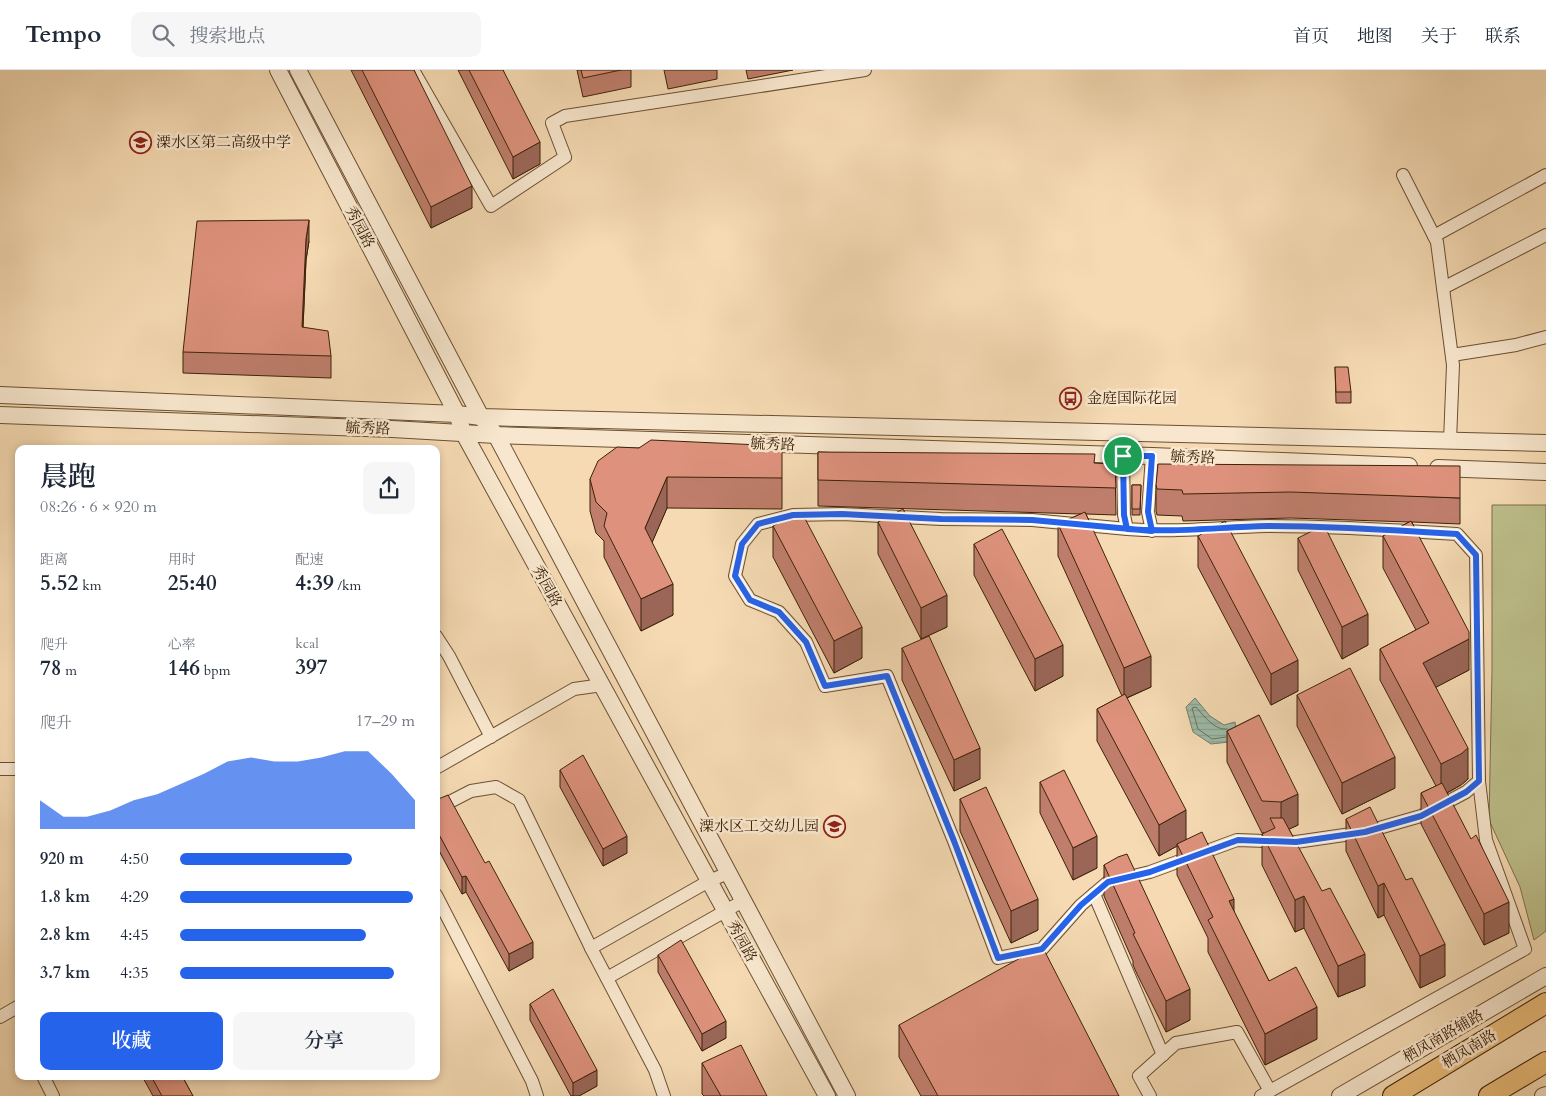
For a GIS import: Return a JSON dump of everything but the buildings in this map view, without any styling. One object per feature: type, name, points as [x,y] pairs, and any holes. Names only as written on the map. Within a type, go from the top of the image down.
[{"type":"main road","name":"栖凤南路","points":[[1393,1096],[1546,1003]]},
{"type":"main road","points":[[1489,1096],[1546,1062]]},
{"type":"street","name":"秀园路","points":[[278,70],[457,414],[463,432],[827,1096]]},
{"type":"street","name":"秀园路","points":[[298,70],[482,417],[496,435],[847,1096]]},
{"type":"street","points":[[413,70],[491,206],[565,158],[552,123],[565,116],[865,70]]},
{"type":"street","points":[[1434,236],[1546,175]]},
{"type":"street","points":[[1403,176],[1437,242],[1453,365],[1450,440]]},
{"type":"street","points":[[1444,288],[1546,235]]},
{"type":"street","points":[[1452,355],[1516,345],[1546,337]]},
{"type":"street","name":"毓秀路","points":[[0,395],[457,414],[482,417],[1546,443]]},
{"type":"street","name":"毓秀路","points":[[0,415],[463,432],[496,435],[1152,456],[1546,472]]},
{"type":"street","points":[[1123,456],[1124,515],[1127,529]]},
{"type":"street","points":[[1152,456],[1148,512],[1152,531]]},
{"type":"street","points":[[1150,1096],[1140,1076],[1176,1043],[1237,1032],[1265,1094],[1525,949],[1486,840],[1479,781],[1476,555],[1457,534],[1360,528],[1267,526],[1152,531],[1032,520],[941,519],[842,514],[793,515],[758,524],[742,544],[735,576],[750,600],[779,612],[806,642],[825,686],[887,676],[954,841],[998,958],[1042,949],[1081,905],[1108,882],[1150,872],[1238,840],[1296,842],[1365,832],[1421,816],[1466,792],[1479,781]]},
{"type":"street","points":[[440,642],[491,737]]},
{"type":"street","points":[[440,766],[574,689],[602,685]]},
{"type":"street","points":[[0,768],[15,770]]},
{"type":"street","points":[[440,807],[471,791],[496,786],[518,800],[591,948],[656,1070],[664,1096]]},
{"type":"street","points":[[591,948],[709,881],[728,873]]},
{"type":"street","points":[[1094,894],[1163,1055]]},
{"type":"street","points":[[607,978],[743,901]]},
{"type":"street","points":[[440,902],[532,1081],[537,1096]]},
{"type":"street","name":"栖凤南路辅路","points":[[1340,1096],[1546,976]]},
{"type":"street","points":[[0,1017],[15,1008]]},
{"type":"street","points":[[45,1080],[53,1096]]},
{"type":"green space","points":[[1492,505],[1546,505],[1546,931],[1534,940],[1520,887],[1489,820],[1492,671]]},
{"type":"water","points":[[1195,698],[1210,716],[1224,725],[1235,722],[1238,741],[1211,744],[1193,732],[1186,707]]},
{"type":"place","name":"溧水区第二高级中学","points":[[140,142]]},
{"type":"place","name":"金庭国际花园","points":[[1071,398]]},
{"type":"place","name":"溧水区工交幼儿园","points":[[835,826]]},
{"type":"route","points":[[1123,456],[1124,515],[1127,529],[1152,531],[1267,526],[1360,528],[1457,534],[1476,555],[1479,781],[1466,792],[1421,816],[1365,832],[1296,842],[1238,840],[1150,872],[1108,882],[1081,905],[1042,949],[998,958],[954,841],[887,676],[825,686],[806,642],[779,612],[750,600],[735,576],[742,544],[758,524],[793,515],[842,514],[941,519],[1032,520],[1127,529],[1152,531],[1148,512],[1152,456],[1123,456]]}]
